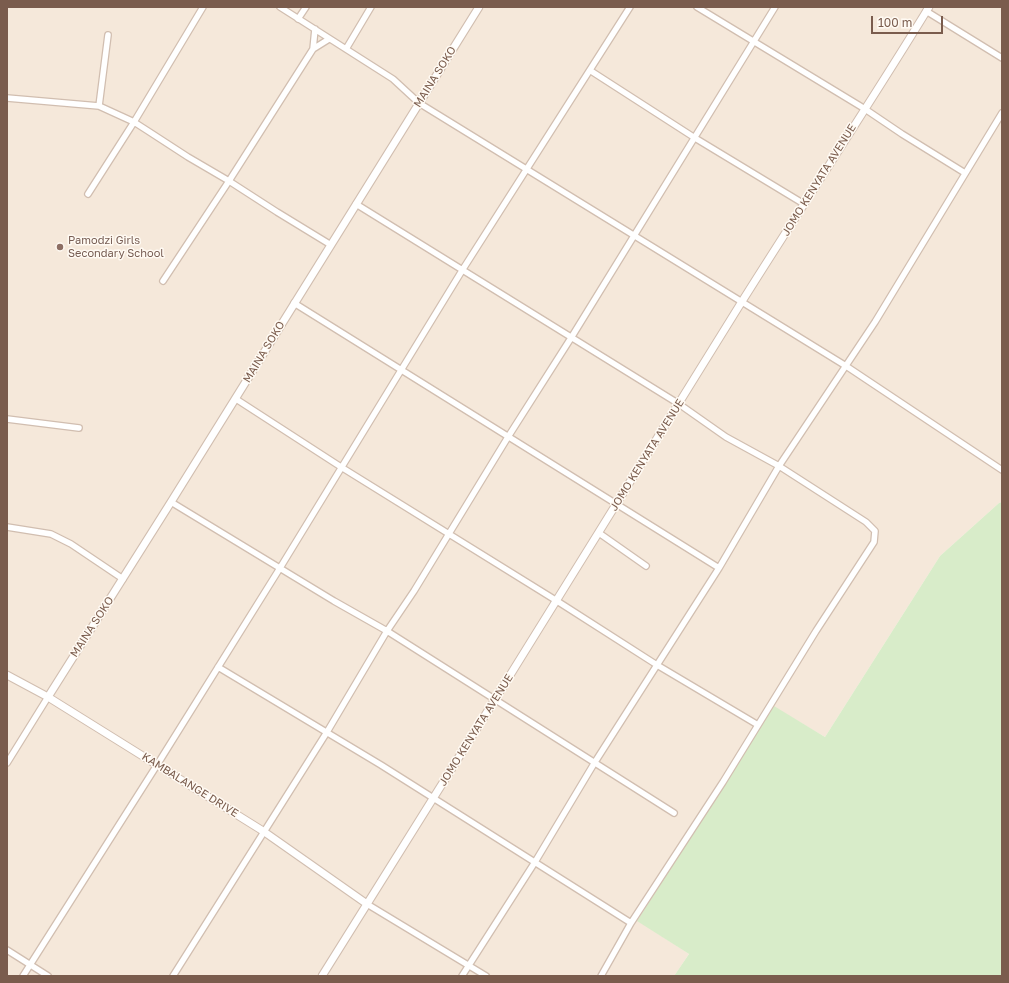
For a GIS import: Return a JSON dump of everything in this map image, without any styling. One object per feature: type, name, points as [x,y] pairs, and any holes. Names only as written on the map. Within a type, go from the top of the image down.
[{"type":"street","points":[[88,194],[134,122],[203,7]]},
{"type":"street","points":[[280,7],[393,79],[419,103],[846,366],[1002,470]]},
{"type":"street","points":[[298,19],[306,7]]},
{"type":"street","points":[[346,49],[371,7]]},
{"type":"street","name":"MAINA SOKO","points":[[48,697],[236,399],[294,303],[479,7]]},
{"type":"street","points":[[23,976],[280,568],[463,270],[591,71],[630,7]]},
{"type":"street","points":[[697,7],[864,109],[965,173]]},
{"type":"street","points":[[173,976],[327,732],[387,631],[414,591],[775,7]]},
{"type":"street","points":[[928,9],[1002,58]]},
{"type":"street","name":"JOMO KENYATA AVENUE","points":[[322,976],[742,302],[928,9]]},
{"type":"street","points":[[162,281],[229,181],[312,49],[314,29]]},
{"type":"street","points":[[99,106],[108,36]]},
{"type":"street","points":[[312,49],[329,39]]},
{"type":"street","points":[[591,71],[695,138],[804,204]]},
{"type":"street","points":[[7,98],[99,106],[134,122],[331,245]]},
{"type":"street","points":[[462,976],[719,568],[779,466],[875,322],[1002,113]]},
{"type":"street","points":[[356,204],[679,404],[726,437],[779,466],[866,522],[875,531],[874,542],[816,631],[723,782],[631,923],[601,976]]},
{"type":"street","points":[[294,303],[719,568]]},
{"type":"street","points":[[236,399],[341,467],[557,600],[657,665],[758,725]]},
{"type":"street","points":[[7,419],[79,428]]},
{"type":"street","points":[[171,502],[334,601],[387,631],[596,762],[674,813]]},
{"type":"street","points":[[7,527],[51,534],[71,544],[123,578]]},
{"type":"street","points":[[599,533],[646,566]]},
{"type":"street","points":[[218,666],[433,797],[631,923]]},
{"type":"street","name":"KAMBALANGE DRIVE","points":[[7,675],[48,697],[263,832],[367,904]]},
{"type":"street","points":[[7,763],[48,697]]},
{"type":"street","points":[[367,904],[486,976]]},
{"type":"street","points":[[7,950],[48,976]]},
{"type":"shaded area","points":[[7,7],[1002,7],[1002,502],[999,503],[940,556],[825,737],[774,707],[637,920],[689,954],[674,976],[7,976]]},
{"type":"green space","points":[[1002,502],[1002,976],[674,976],[689,954],[637,921],[774,706],[825,737],[940,556],[999,503]]},
{"type":"place","name":"Pamodzi Girls Secondary School","points":[[60,247]]}]
